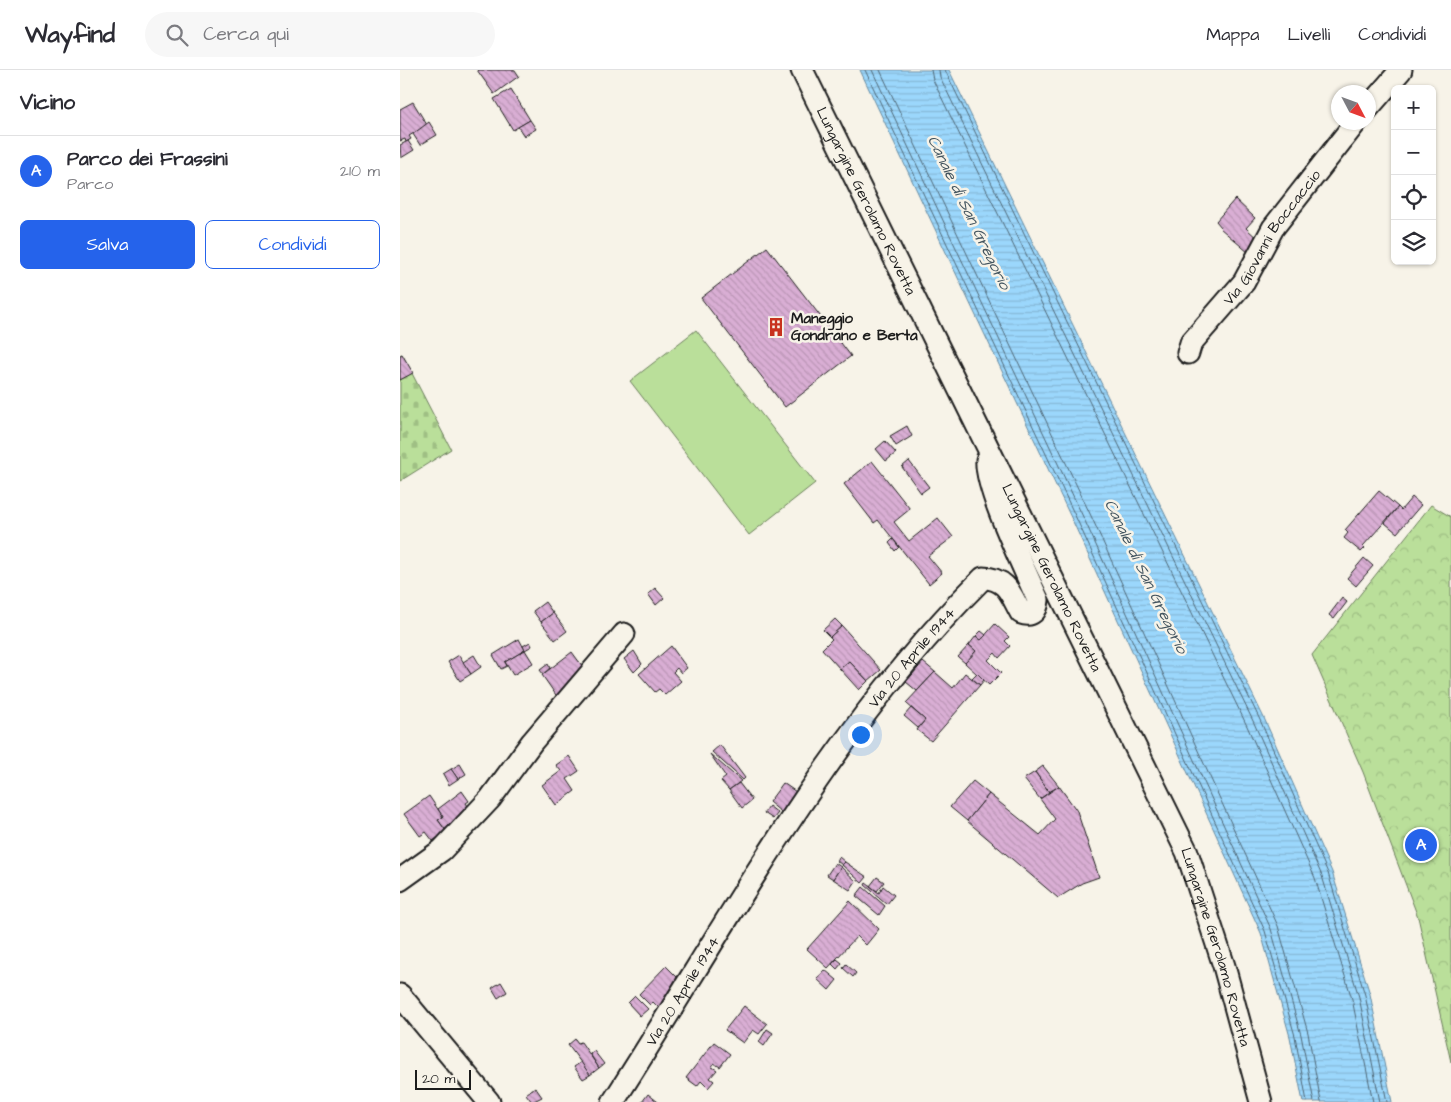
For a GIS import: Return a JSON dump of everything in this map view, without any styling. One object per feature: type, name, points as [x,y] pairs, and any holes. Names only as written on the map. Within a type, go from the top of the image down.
[{"type":"street","name":"Lungargine Gerolamo Rovetta","points":[[802,70],[1187,852],[1224,966],[1261,1102]]},
{"type":"street","points":[[1376,99],[1401,70]]},
{"type":"street","name":"Via Giovanni Boccaccio","points":[[1188,353],[1191,343],[1244,282],[1273,228],[1350,130]]},
{"type":"street","name":"Via 20 Aprile 1944","points":[[613,1102],[816,781],[864,713],[916,649],[983,578],[995,578],[1005,586],[1021,613],[1027,615],[1034,613],[1038,608],[1038,600],[986,469],[988,446]]},
{"type":"street","points":[[400,880],[442,850],[490,799],[532,742],[624,634]]},
{"type":"street","points":[[400,995],[489,1102]]},
{"type":"green space","points":[[696,330],[815,483],[749,535],[630,381]]},
{"type":"green space","points":[[402,354],[451,449],[400,481],[400,355]]},
{"type":"green space","points":[[1431,505],[1451,517],[1451,1062],[1418,917],[1363,772],[1312,655]]},
{"type":"water","name":"Canale di San Gregorio","points":[[860,70],[949,70],[1264,718],[1332,872],[1370,994],[1392,1102],[1303,1102],[1290,1037],[1261,933],[1075,526]]},
{"type":"building","points":[[477,70],[515,70],[519,76],[494,94]]},
{"type":"building","points":[[511,89],[530,120],[513,130],[494,99]]},
{"type":"building","points":[[413,102],[427,125],[409,136],[411,139],[406,142],[405,139],[400,141],[400,109]]},
{"type":"building","points":[[530,120],[536,129],[524,136],[518,127]]},
{"type":"building","points":[[429,122],[437,135],[420,145],[413,134]]},
{"type":"building","points":[[408,141],[414,150],[401,158],[400,145]]},
{"type":"building","points":[[1235,199],[1255,218],[1246,228],[1260,241],[1249,253],[1220,228],[1216,221]]},
{"type":"building","name":"Maneggio Gondrano e Berta","points":[[767,247],[851,356],[785,407],[701,298]]},
{"type":"building","points":[[402,354],[413,373],[400,380],[400,355]]},
{"type":"building","points":[[907,426],[912,436],[896,446],[890,436]]},
{"type":"building","points":[[885,441],[896,453],[886,461],[876,449]]},
{"type":"building","points":[[872,461],[910,509],[894,522],[909,541],[938,518],[953,537],[928,556],[942,573],[929,584],[878,520],[874,523],[844,484]]},
{"type":"building","points":[[909,461],[929,487],[921,493],[902,467]]},
{"type":"building","points":[[1379,491],[1398,507],[1363,546],[1365,548],[1361,552],[1344,538],[1348,533],[1345,530]]},
{"type":"building","points":[[1412,497],[1421,505],[1397,533],[1385,523],[1398,507],[1401,510]]},
{"type":"building","points":[[893,539],[899,547],[895,551],[889,543]]},
{"type":"building","points":[[1364,558],[1373,566],[1356,586],[1347,578]]},
{"type":"building","points":[[655,588],[664,598],[656,605],[648,594]]},
{"type":"building","points":[[1342,598],[1347,602],[1334,619],[1329,615]]},
{"type":"building","points":[[545,602],[553,613],[541,622],[533,611]]},
{"type":"building","points":[[553,613],[567,631],[555,640],[541,622]]},
{"type":"building","points":[[835,619],[842,626],[830,637],[823,630]]},
{"type":"building","points":[[995,624],[1009,637],[1005,641],[1010,646],[999,658],[995,653],[988,660],[1001,673],[989,685],[965,663],[976,651],[969,645],[976,636],[981,640]]},
{"type":"building","points":[[842,626],[881,670],[868,681],[849,661],[840,669],[822,649],[832,639],[830,637]]},
{"type":"building","points":[[981,631],[986,635],[981,640],[976,636]]},
{"type":"building","points":[[519,639],[525,650],[505,662],[507,666],[501,669],[493,655]]},
{"type":"building","points":[[530,642],[532,646],[525,650],[523,646]]},
{"type":"building","points":[[969,645],[976,651],[965,663],[958,657]]},
{"type":"building","points":[[671,646],[687,668],[681,673],[677,668],[673,672],[681,681],[665,695],[659,689],[655,692],[639,674]]},
{"type":"building","points":[[525,650],[533,663],[513,675],[505,662]]},
{"type":"building","points":[[634,651],[642,664],[634,672],[624,659]]},
{"type":"building","points":[[572,652],[588,674],[558,698],[542,675]]},
{"type":"building","points":[[459,655],[471,674],[460,681],[448,662]]},
{"type":"building","points":[[474,655],[481,667],[471,674],[463,662]]},
{"type":"building","points":[[849,661],[868,681],[859,690],[840,669]]},
{"type":"building","points":[[923,662],[935,672],[917,691],[906,682]]},
{"type":"building","points":[[548,664],[550,668],[543,674],[540,670]]},
{"type":"building","points":[[935,672],[953,688],[965,673],[980,685],[931,741],[917,730],[925,720],[906,703]]},
{"type":"building","points":[[977,673],[984,680],[980,685],[972,678]]},
{"type":"building","points":[[911,708],[925,720],[918,728],[904,716]]},
{"type":"building","points":[[720,745],[745,778],[743,780],[712,752]]},
{"type":"building","points":[[710,754],[741,781],[729,790],[721,781],[726,777]]},
{"type":"building","points":[[569,756],[579,771],[567,779],[575,791],[556,805],[542,785],[561,771],[556,765]]},
{"type":"building","points":[[460,764],[466,774],[458,779],[451,769]]},
{"type":"building","points":[[1043,766],[1059,786],[1049,792],[1035,772]]},
{"type":"building","points":[[451,769],[458,779],[449,785],[443,774]]},
{"type":"building","points":[[1035,772],[1049,792],[1040,799],[1024,779]]},
{"type":"building","points":[[973,781],[989,794],[967,821],[950,807]]},
{"type":"building","points":[[739,783],[752,800],[742,808],[729,790]]},
{"type":"building","points":[[783,783],[802,796],[787,817],[769,802]]},
{"type":"building","points":[[1059,786],[1077,811],[1099,877],[1082,883],[1058,898],[967,821],[989,794],[1040,835],[1055,819],[1040,799]]},
{"type":"building","points":[[462,791],[469,801],[466,803],[472,812],[446,831],[438,820],[443,817],[438,809]]},
{"type":"building","points":[[429,796],[443,817],[438,820],[446,831],[433,841],[426,832],[420,836],[404,814]]},
{"type":"building","points":[[769,806],[778,813],[773,819],[764,813]]},
{"type":"building","points":[[839,857],[845,862],[842,865],[837,861]]},
{"type":"building","points":[[845,862],[867,877],[862,883],[842,865]]},
{"type":"building","points":[[835,863],[841,867],[833,879],[827,875]]},
{"type":"building","points":[[841,867],[856,881],[850,890],[833,879]]},
{"type":"building","points":[[877,877],[884,882],[877,891],[870,886]]},
{"type":"building","points":[[866,883],[879,893],[883,886],[894,895],[887,904],[865,885]]},
{"type":"building","points":[[863,887],[885,906],[879,915],[856,896]]},
{"type":"building","points":[[850,901],[879,929],[866,945],[857,936],[828,968],[807,949]]},
{"type":"building","points":[[837,959],[842,963],[837,969],[832,964]]},
{"type":"building","points":[[846,964],[856,973],[853,977],[843,968]]},
{"type":"building","points":[[666,966],[683,983],[659,1008],[653,1002],[650,1005],[639,994]]},
{"type":"building","points":[[825,970],[837,980],[829,990],[817,979]]},
{"type":"building","points":[[501,982],[507,992],[498,998],[492,988]]},
{"type":"building","points":[[635,996],[648,1009],[640,1016],[628,1003]]},
{"type":"building","points":[[744,1006],[767,1024],[759,1034],[753,1030],[743,1043],[725,1030]]},
{"type":"building","points":[[767,1029],[773,1033],[764,1046],[759,1042]]},
{"type":"building","points":[[575,1039],[578,1043],[581,1042],[599,1068],[590,1075],[568,1045]]},
{"type":"building","points":[[714,1042],[730,1054],[720,1067],[714,1063],[712,1067],[717,1070],[710,1078],[714,1081],[708,1088],[701,1081],[697,1086],[686,1078]]},
{"type":"building","points":[[594,1051],[604,1064],[599,1068],[590,1054]]},
{"type":"building","points":[[581,1062],[590,1075],[583,1079],[574,1067]]},
{"type":"building","points":[[535,1087],[542,1097],[532,1102],[526,1094]]},
{"type":"building","points":[[648,1094],[658,1102],[642,1102]]},
{"type":"place","name":"Maneggio Gondrano e Berta","points":[[776,327]]},
{"type":"place","name":"Parco dei Frassini","points":[[1421,845]]}]
